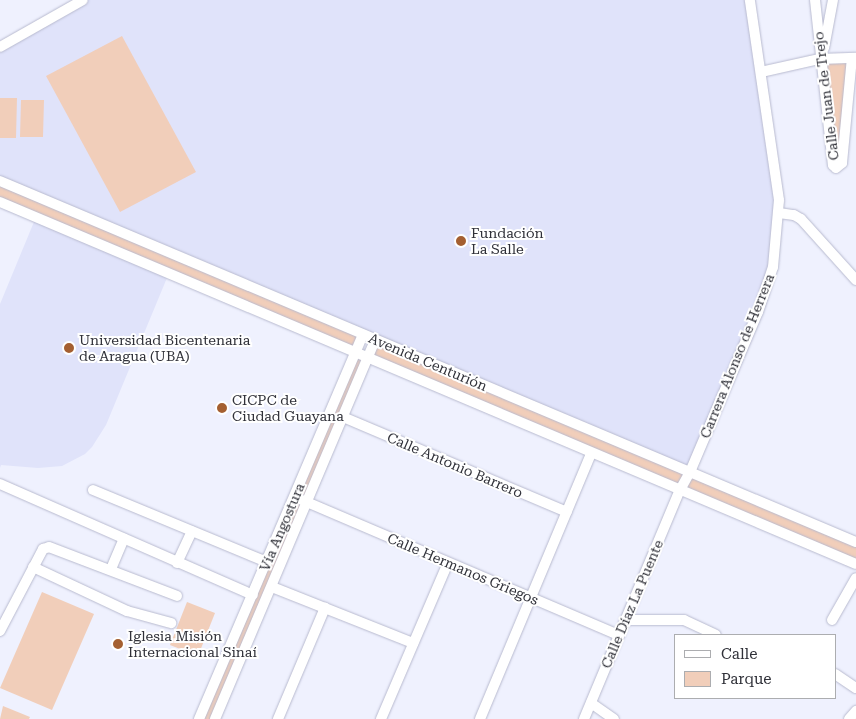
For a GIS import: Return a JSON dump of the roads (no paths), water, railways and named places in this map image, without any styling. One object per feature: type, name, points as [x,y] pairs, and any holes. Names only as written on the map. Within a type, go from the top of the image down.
[{"type":"street","points":[[0,48],[83,0]]},
{"type":"street","name":"Carrera Alonso de Herrera","points":[[680,490],[690,472],[768,284],[776,251],[779,213],[778,182],[750,0]]},
{"type":"street","name":"Calle Juan de Trejo","points":[[815,0],[833,165],[836,168],[842,164],[854,58]]},
{"type":"street","points":[[822,58],[833,0]]},
{"type":"street","points":[[761,72],[822,58],[854,58]]},
{"type":"street","name":"Avenida Centurión","points":[[0,181],[856,542]]},
{"type":"street","name":"Avenida Centurión","points":[[0,202],[856,564]]},
{"type":"street","points":[[779,213],[794,214],[804,222],[856,280]]},
{"type":"street","name":"Vía Angostura","points":[[199,719],[363,335]]},
{"type":"street","name":"Vía Angostura","points":[[216,719],[375,340]]},
{"type":"street","points":[[336,344],[345,356],[346,374]]},
{"type":"street","name":"Avenida Centurión","points":[[362,372],[375,367],[389,367]]},
{"type":"street","name":"Calle Antonio Barrero","points":[[343,417],[567,512]]},
{"type":"street","points":[[480,719],[592,453]]},
{"type":"street","points":[[0,484],[253,596]]},
{"type":"street","points":[[93,490],[267,562]]},
{"type":"street","name":"Calle Díaz La Puente","points":[[584,719],[680,490]]},
{"type":"street","name":"Calle Hermanos Griegos","points":[[294,496],[619,635]]},
{"type":"street","points":[[177,562],[192,531]]},
{"type":"street","points":[[111,569],[124,540]]},
{"type":"street","points":[[0,631],[43,549],[49,547],[111,569],[177,596]]},
{"type":"street","points":[[380,719],[448,562]]},
{"type":"street","points":[[33,567],[127,611],[171,623]]},
{"type":"street","points":[[832,620],[856,578]]},
{"type":"street","points":[[272,587],[413,643]]},
{"type":"street","points":[[278,719],[325,608]]},
{"type":"street","points":[[625,620],[684,620],[714,634]]},
{"type":"street","points":[[836,675],[856,688]]},
{"type":"street","points":[[591,703],[614,719]]},
{"type":"street","points":[[849,719],[856,711]]},
{"type":"place","name":"Fundación La Salle","points":[[461,241]]},
{"type":"place","name":"Universidad Bicentenaria de Aragua (UBA)","points":[[69,348]]},
{"type":"place","name":"CICPC de Ciudad Guayana","points":[[222,408]]},
{"type":"place","name":"Iglesia Misión Internacional Sinaí","points":[[118,644]]}]
